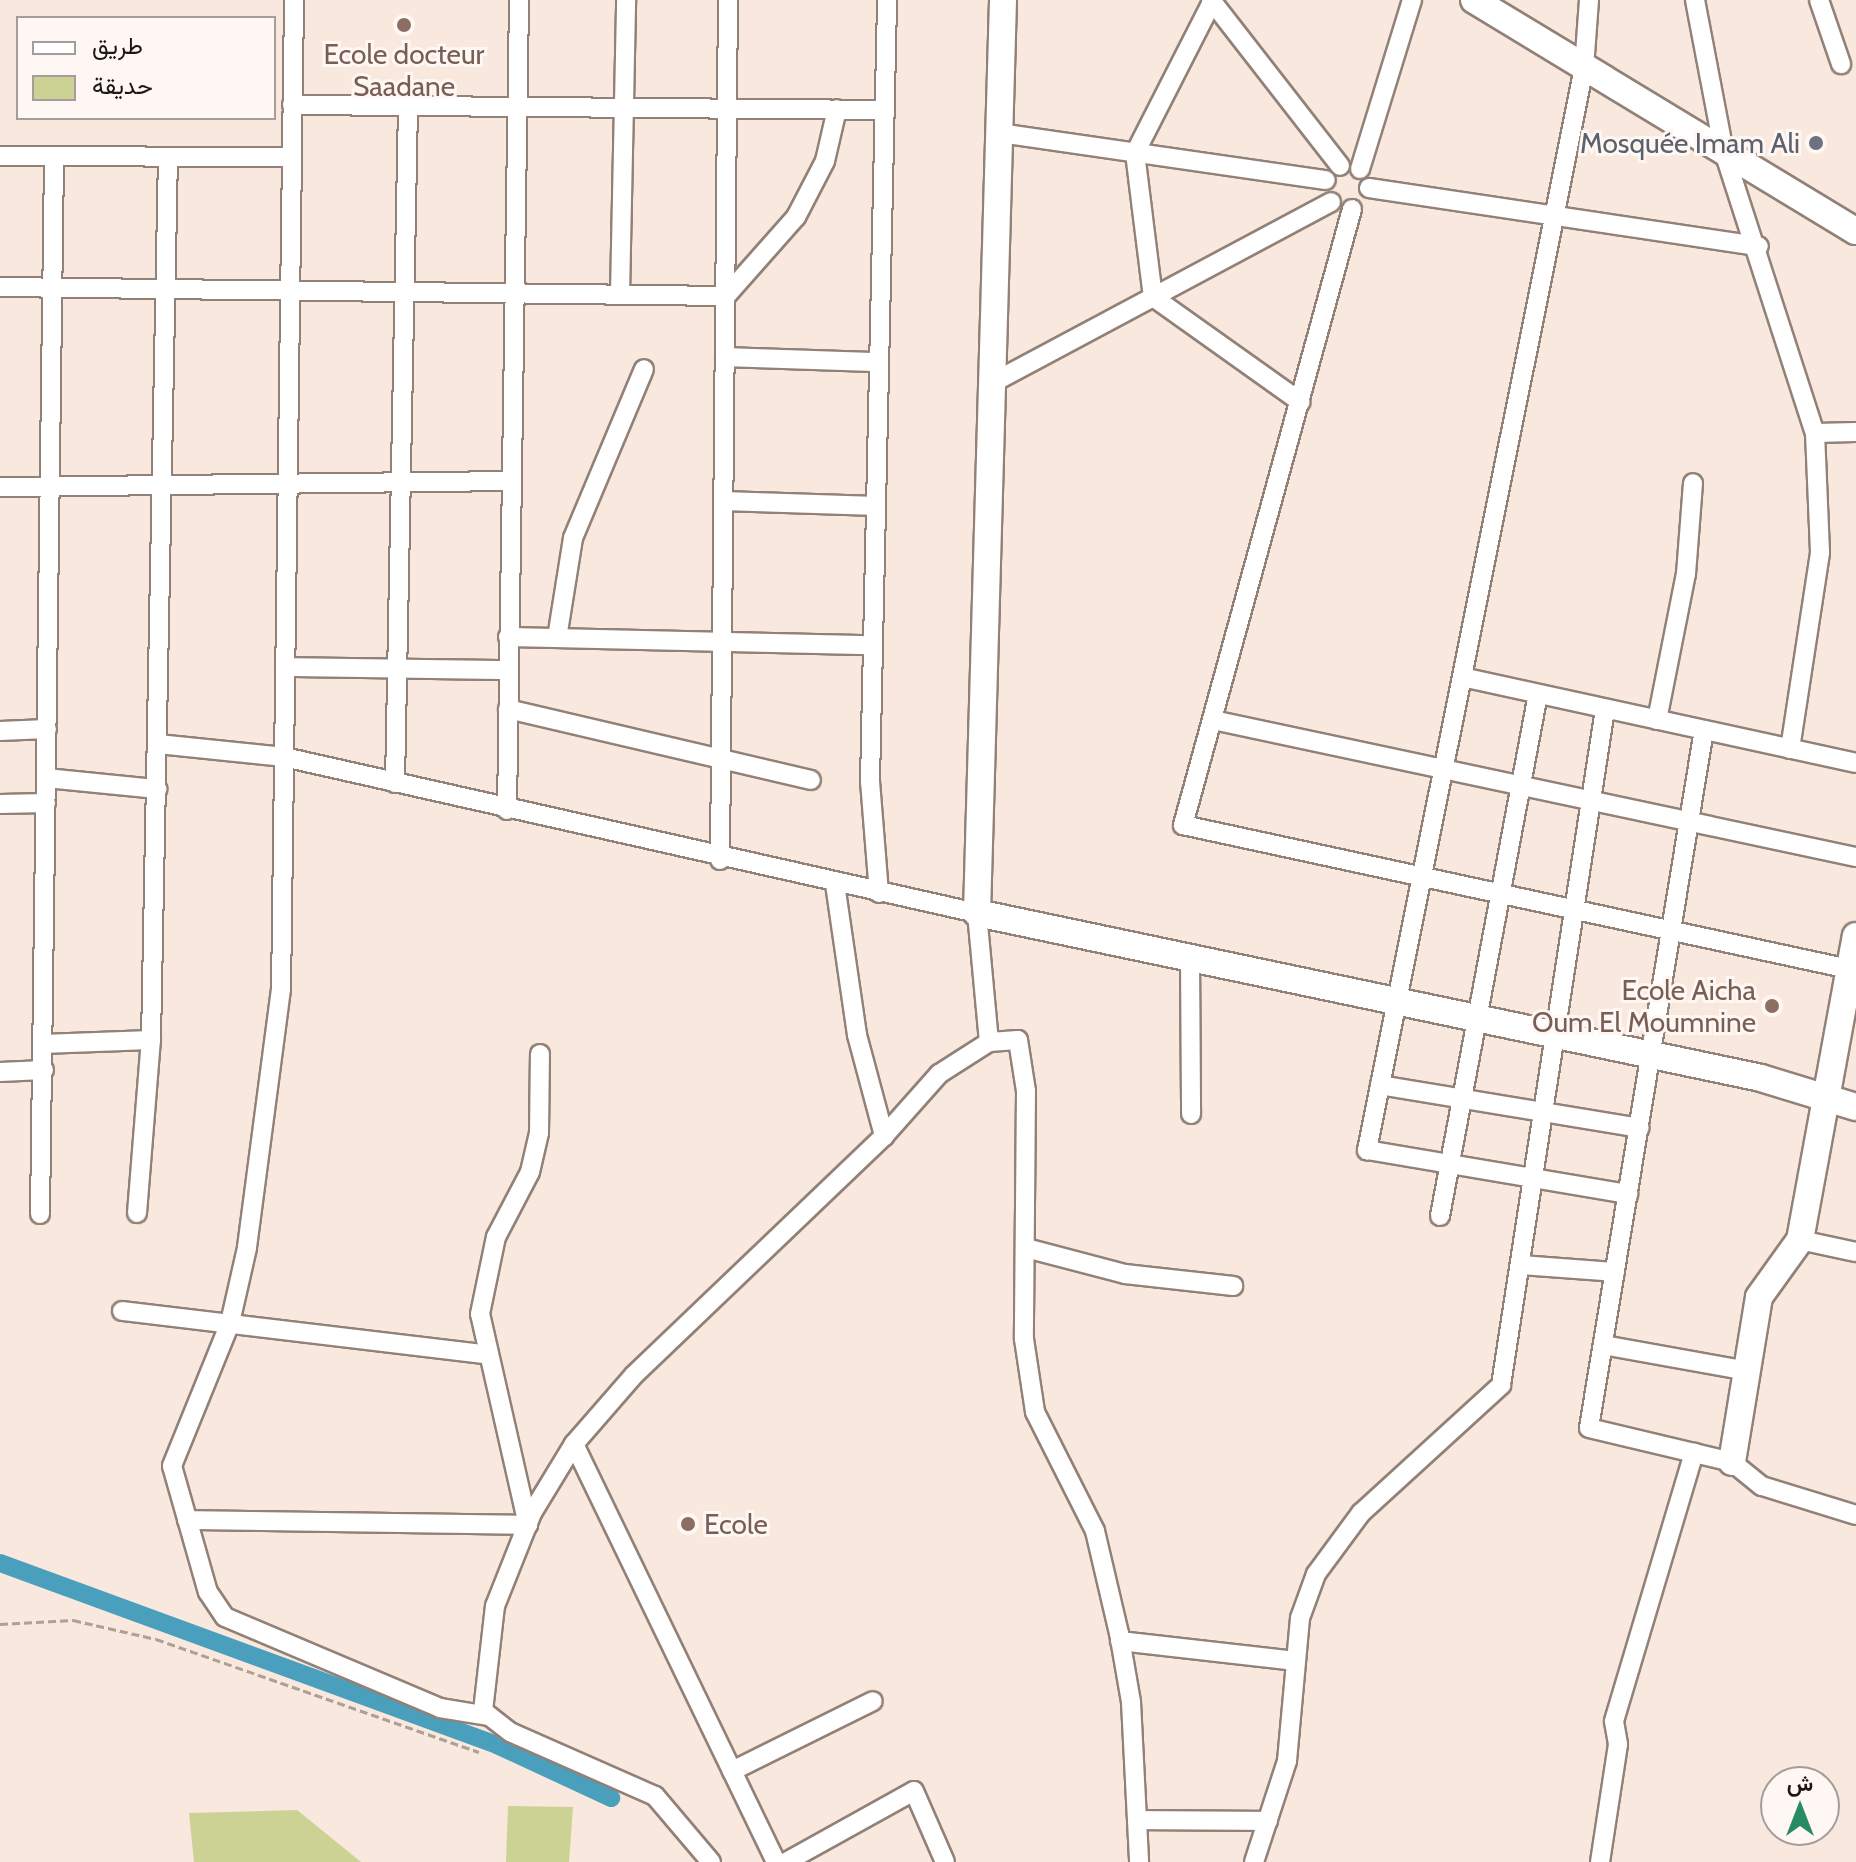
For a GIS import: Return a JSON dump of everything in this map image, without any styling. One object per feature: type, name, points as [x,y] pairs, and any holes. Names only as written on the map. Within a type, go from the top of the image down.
[{"type":"street","points":[[294,0],[281,989],[261,1161],[230,1323],[172,1466],[208,1592],[225,1617],[440,1708],[489,1716]]},
{"type":"street","points":[[507,810],[519,0]]},
{"type":"street","points":[[620,294],[626,0]]},
{"type":"street","points":[[720,860],[728,0]]},
{"type":"street","points":[[879,893],[870,782],[887,0]]},
{"type":"street","points":[[989,1042],[977,913],[1003,0]]},
{"type":"street","points":[[1301,402],[1153,297],[1135,153],[1212,0],[1340,166],[1360,169]]},
{"type":"street","points":[[1369,188],[1360,169],[1412,0]]},
{"type":"street","points":[[1474,0],[1856,231]]},
{"type":"street","points":[[1589,0],[1584,68],[1367,1150],[1628,1194]]},
{"type":"street","points":[[1695,0],[1724,152],[1759,246],[1815,433],[1820,552],[1790,749]]},
{"type":"street","points":[[1819,0],[1841,64]]},
{"type":"street","points":[[292,105],[885,110]]},
{"type":"street","points":[[395,783],[408,105]]},
{"type":"street","points":[[0,287],[726,296],[796,217],[825,161],[837,109]]},
{"type":"street","points":[[999,133],[1326,180]]},
{"type":"street","points":[[0,156],[292,157]]},
{"type":"street","points":[[40,1214],[54,156]]},
{"type":"street","points":[[137,1213],[151,1040],[168,157]]},
{"type":"street","points":[[1326,180],[1340,166]]},
{"type":"street","points":[[1326,180],[1331,202]]},
{"type":"street","points":[[1369,188],[1759,246]]},
{"type":"street","points":[[1369,188],[1352,209],[1183,825],[1849,969]]},
{"type":"street","points":[[994,382],[1331,202],[1352,209]]},
{"type":"street","points":[[725,357],[879,362]]},
{"type":"street","points":[[557,638],[573,538],[644,369]]},
{"type":"street","points":[[1815,433],[1856,432]]},
{"type":"street","points":[[0,487],[510,481]]},
{"type":"street","points":[[1657,720],[1686,574],[1693,483]]},
{"type":"street","points":[[724,501],[876,506]]},
{"type":"street","points":[[508,637],[873,645]]},
{"type":"street","points":[[285,667],[508,670]]},
{"type":"street","points":[[1462,677],[1856,763]]},
{"type":"street","points":[[1440,1216],[1538,694]]},
{"type":"street","points":[[508,709],[811,780]]},
{"type":"street","points":[[1254,1862],[1287,1761],[1296,1661],[1307,1595],[1330,1549],[1501,1385],[1577,909],[1605,709]]},
{"type":"street","points":[[1213,720],[1856,857]]},
{"type":"street","points":[[0,731],[47,729]]},
{"type":"street","points":[[1704,730],[1589,1428],[1732,1462],[1762,1486],[1856,1515]]},
{"type":"street","points":[[158,744],[284,757],[720,860],[1650,1055],[1856,1107]]},
{"type":"street","points":[[46,778],[157,789]]},
{"type":"street","points":[[0,804],[46,803]]},
{"type":"street","points":[[835,884],[857,1035],[884,1136]]},
{"type":"street","points":[[1732,1462],[1759,1297],[1800,1240],[1856,936]]},
{"type":"street","points":[[1190,958],[1191,1114]]},
{"type":"street","points":[[42,1044],[151,1040]]},
{"type":"street","points":[[711,1862],[655,1796],[483,1711],[495,1606],[528,1525],[574,1444],[634,1375],[884,1136],[939,1074],[989,1042],[1018,1040],[1026,1091],[1024,1339],[1035,1412],[1095,1531],[1120,1641],[1139,1862]]},
{"type":"street","points":[[528,1525],[485,1354],[483,1282],[510,1201],[530,1172],[539,1133],[540,1054]]},
{"type":"street","points":[[0,1072],[44,1070]]},
{"type":"street","points":[[1380,1085],[1639,1128]]},
{"type":"street","points":[[1800,1240],[1856,1252]]},
{"type":"street","points":[[1026,1248],[1125,1274],[1233,1286]]},
{"type":"street","points":[[1520,1265],[1615,1272]]},
{"type":"street","points":[[122,1311],[485,1354]]},
{"type":"street","points":[[1603,1345],[1747,1371]]},
{"type":"street","points":[[574,1444],[776,1862]]},
{"type":"street","points":[[1600,1862],[1618,1744],[1614,1721],[1694,1453]]},
{"type":"street","points":[[187,1520],[528,1525]]},
{"type":"street","points":[[1120,1641],[1296,1661]]},
{"type":"street","points":[[732,1771],[873,1701]]},
{"type":"street","points":[[786,1862],[914,1791],[945,1862]]},
{"type":"street","points":[[1137,1820],[1268,1821]]},
{"type":"path","points":[[0,1624],[73,1620],[156,1639],[479,1752]]},
{"type":"green space","points":[[508,1806],[573,1807],[569,1862],[506,1862]]},
{"type":"green space","points":[[297,1810],[361,1862],[194,1862],[189,1813]]},
{"type":"waterway","points":[[0,1563],[497,1745],[611,1798]]},
{"type":"place","name":"Ecole docteur Saadane","points":[[404,25]]},
{"type":"place","name":"Mosquée Imam Ali","points":[[1816,143]]},
{"type":"place","name":"Ecole Aicha Oum El Moumnine","points":[[1772,1006]]},
{"type":"place","name":"Ecole","points":[[688,1524]]}]
